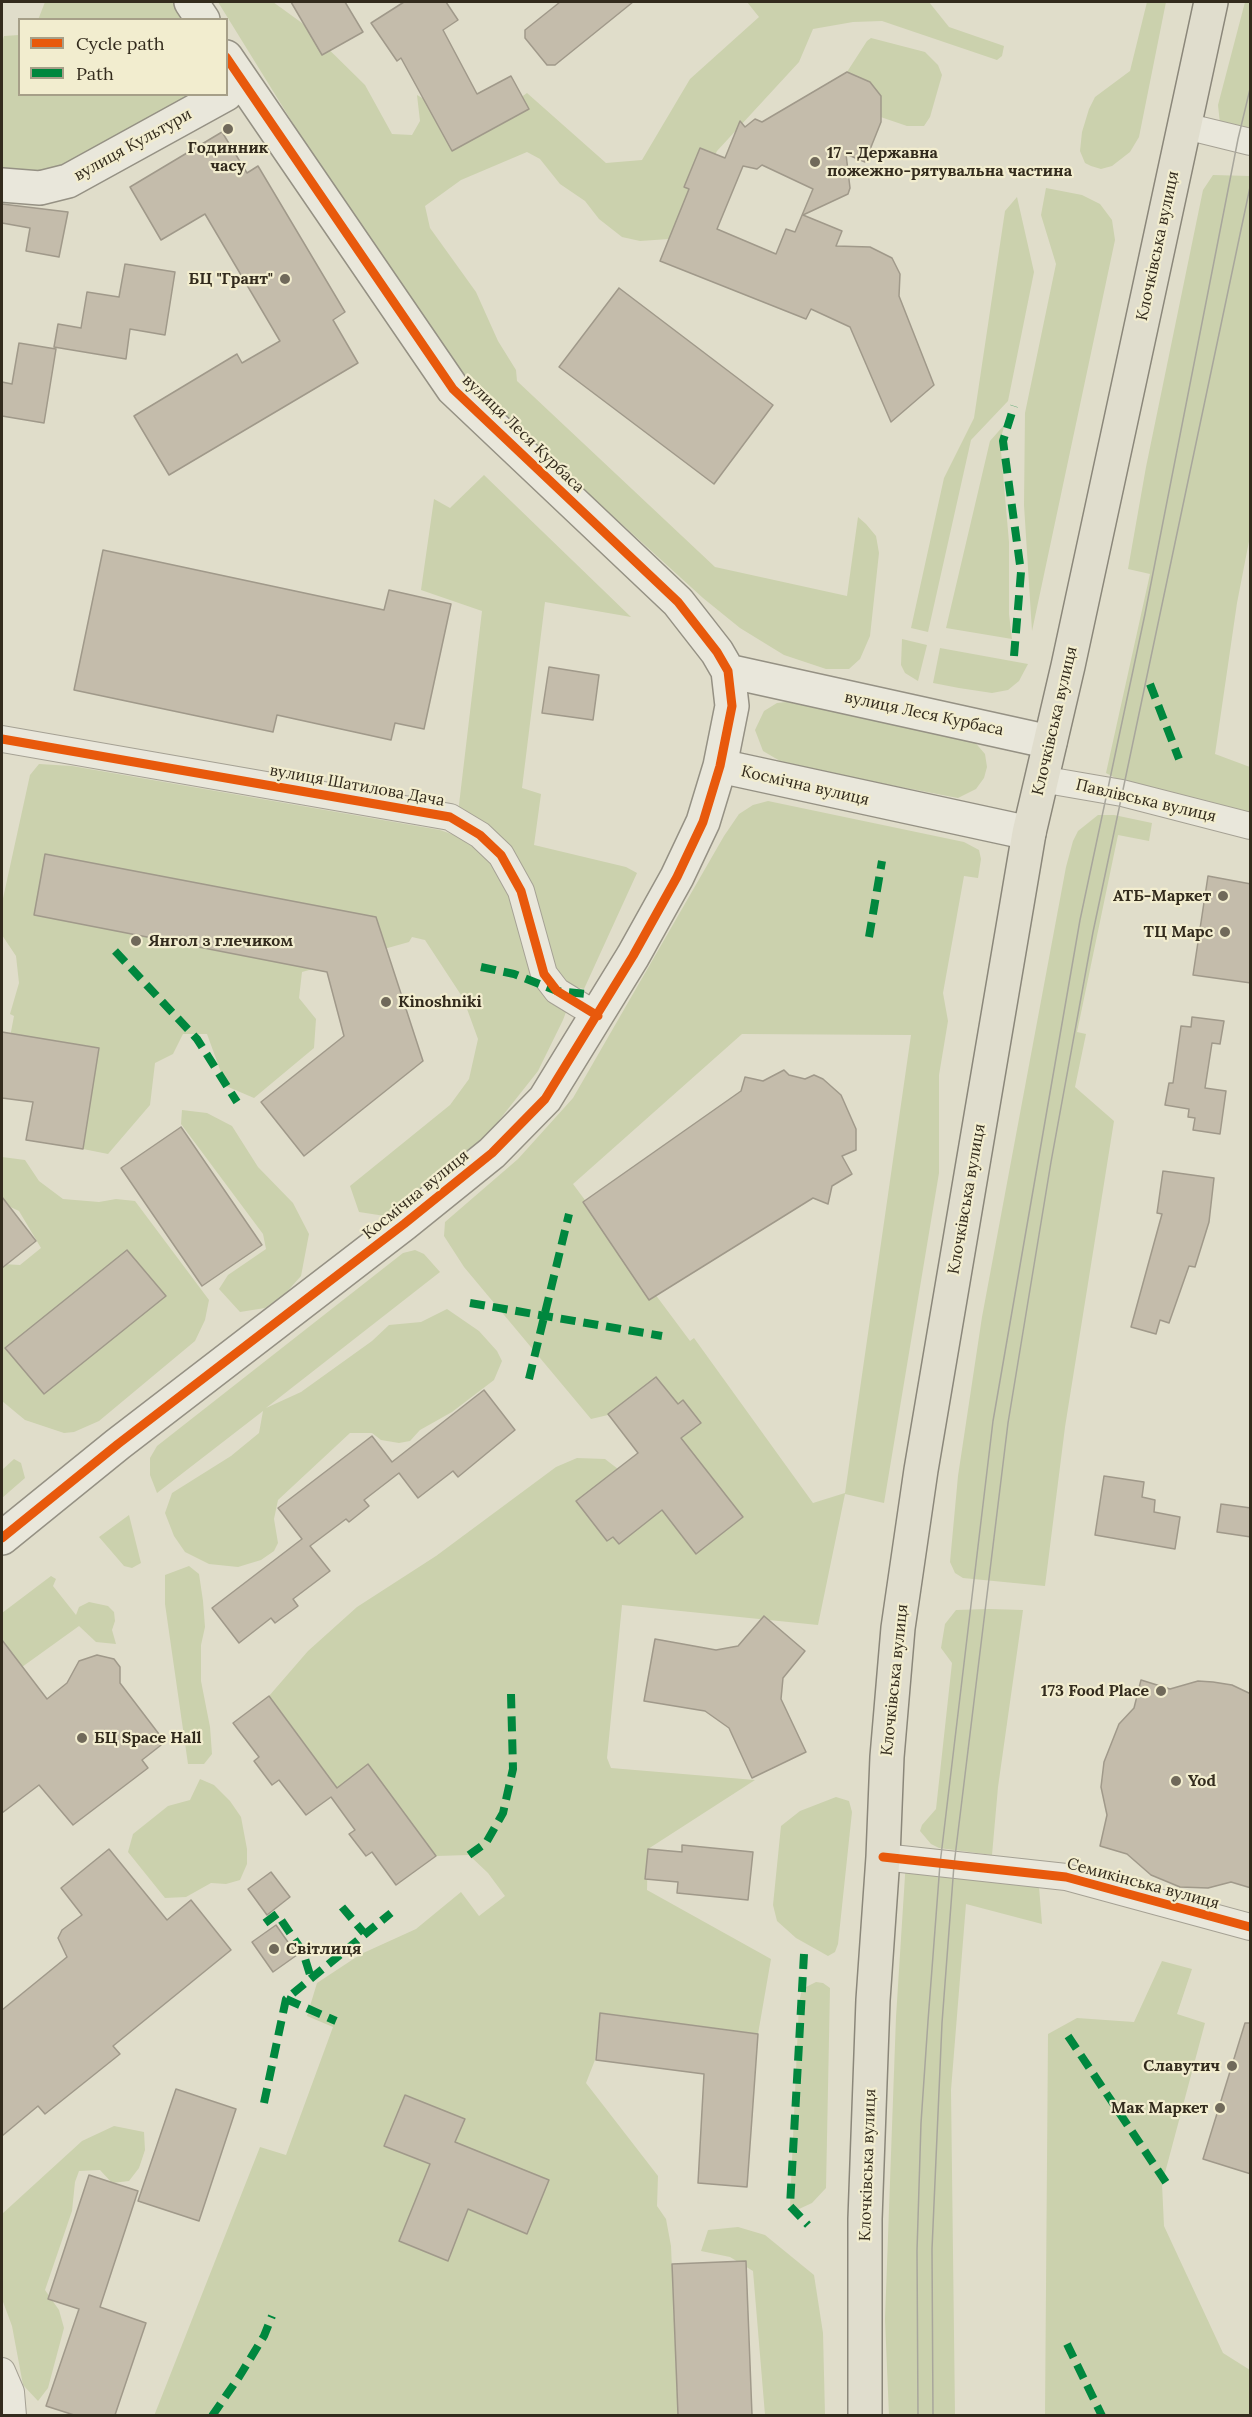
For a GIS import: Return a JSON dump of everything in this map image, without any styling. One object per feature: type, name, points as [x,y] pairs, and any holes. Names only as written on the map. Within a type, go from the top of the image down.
[{"type":"main road","name":"Клочківська вулиця","points":[[865,2415],[865,2219],[873,2000],[887,1757],[898,1628],[925,1447],[1029,833],[1211,2]]},
{"type":"street","points":[[191,2],[202,18]]},
{"type":"street","name":"вулиця Леся Курбаса","points":[[228,68],[232,91],[453,389],[678,602],[717,652],[728,672],[732,706],[720,766]]},
{"type":"street","name":"вулиця Культури","points":[[2,185],[40,188],[68,181],[223,96]]},
{"type":"street","points":[[1185,126],[1251,142]]},
{"type":"street","name":"вулиця Леся Курбаса","points":[[728,672],[1050,742]]},
{"type":"street","name":"вулиця Шатилова Дача","points":[[2,739],[450,817],[480,835],[501,855],[521,891],[544,974],[557,991],[598,1016]]},
{"type":"street","name":"Космічна вулиця","points":[[2,1538],[492,1153],[545,1099],[598,1016],[677,877],[703,822],[720,766],[1029,833]]},
{"type":"street","name":"Павлівська вулиця","points":[[1041,778],[1122,793],[1251,826]]},
{"type":"street","name":"Семикінська вулиця","points":[[883,1857],[1066,1877],[1251,1927]]},
{"type":"street","points":[[2,2371],[11,2392],[13,2415]]},
{"type":"green space","points":[[45,2],[183,2],[187,18],[39,18]]},
{"type":"green space","points":[[218,2],[273,2],[302,23],[365,85],[392,134],[412,135],[420,121],[417,95],[438,107],[488,121],[527,93],[606,163],[642,160],[690,79],[759,17],[747,2],[929,2],[949,27],[1004,46],[1002,56],[997,60],[882,21],[853,22],[813,29],[799,62],[717,151],[707,171],[701,209],[679,215],[669,239],[640,241],[622,237],[599,219],[585,201],[560,184],[540,159],[527,152],[461,180],[425,206],[430,228],[476,292],[498,341],[516,370],[517,381],[715,567],[847,596],[858,517],[866,524],[876,536],[879,553],[870,636],[860,659],[849,669],[826,669],[784,655],[740,628],[703,598],[481,396],[442,353],[310,151]]},
{"type":"green space","points":[[1147,2],[1166,2],[1139,137],[1130,152],[1112,166],[1101,169],[1091,166],[1085,163],[1080,151],[1082,132],[1089,109],[1095,97],[1130,71]]},
{"type":"green space","points":[[1245,2],[1250,2],[1250,142],[1220,124],[1218,105]]},
{"type":"green space","points":[[18,35],[18,96],[194,96],[70,171],[2,173],[2,43],[4,36]]},
{"type":"green space","points":[[871,38],[925,52],[938,65],[942,75],[930,117],[924,126],[907,126],[866,112],[870,100],[847,72]]},
{"type":"green space","points":[[1213,175],[1250,176],[1250,536],[1237,603],[1215,754],[1250,767],[1250,817],[1132,787],[1106,773],[1150,574],[1128,569],[1146,467],[1203,190]]},
{"type":"green space","points":[[1046,188],[1082,195],[1100,204],[1112,220],[1115,240],[1032,631],[1024,505],[1025,413],[1056,264],[1041,215]]},
{"type":"green space","points":[[1017,197],[1034,272],[1008,401],[971,440],[928,632],[911,628],[944,478],[974,418],[1005,211]]},
{"type":"green space","points":[[1005,424],[1000,440],[1009,542],[1009,614],[1012,639],[946,628],[990,441]]},
{"type":"green space","points":[[484,475],[631,617],[545,602],[522,788],[541,794],[534,845],[626,867],[637,873],[584,989],[573,986],[574,991],[563,1020],[538,1071],[489,1133],[385,1216],[359,1212],[350,1186],[450,1105],[469,1079],[478,1039],[463,998],[425,940],[412,937],[409,942],[302,972],[299,998],[316,1019],[314,1048],[254,1098],[226,1086],[207,1034],[183,1034],[173,1054],[155,1063],[150,1105],[108,1154],[83,1149],[99,1048],[46,1039],[6,1058],[14,1016],[10,1014],[19,983],[16,956],[2,935],[2,903],[30,775],[39,764],[72,766],[440,830],[463,838],[458,813],[482,611],[421,590],[434,499],[450,508]]},
{"type":"green space","points":[[902,639],[927,645],[918,681],[905,673],[901,665]]},
{"type":"green space","points":[[940,648],[1028,664],[1019,681],[1008,690],[992,693],[959,688],[933,683]]},
{"type":"green space","points":[[786,702],[963,735],[973,740],[985,754],[987,767],[984,778],[976,789],[958,798],[787,765],[763,751],[755,730],[764,711],[777,703]]},
{"type":"green space","points":[[768,801],[964,842],[979,850],[981,859],[978,878],[964,876],[943,993],[948,1021],[939,1075],[939,1173],[884,1503],[845,1494],[818,1625],[622,1605],[607,1758],[611,1768],[755,1780],[648,1849],[647,1890],[771,1959],[758,2034],[602,2013],[595,2060],[586,2083],[658,2176],[657,2206],[666,2219],[671,2246],[678,2415],[154,2416],[260,2147],[286,2155],[333,2027],[307,2016],[317,1983],[361,1954],[416,1929],[461,1892],[479,1916],[505,1896],[488,1873],[469,1855],[436,1856],[368,1765],[337,1788],[269,1696],[308,1651],[357,1607],[436,1556],[556,1467],[577,1458],[605,1459],[618,1469],[653,1458],[608,1415],[591,1419],[464,1267],[444,1236],[445,1222],[518,1159],[573,1098],[724,836],[739,814],[753,805]],"holes":[[[742,1034],[911,1035],[845,1493],[813,1503],[694,1338],[690,1341],[573,1184]]]},
{"type":"green space","points":[[1098,815],[1114,815],[1152,823],[1149,841],[1118,835],[1077,1032],[1086,1034],[1075,1087],[1114,1121],[1065,1427],[1045,1586],[963,1578],[955,1573],[950,1562],[958,1476],[982,1317],[1066,867],[1078,831]]},
{"type":"green space","points":[[182,1110],[207,1113],[232,1126],[258,1167],[293,1203],[309,1234],[301,1276],[284,1295],[265,1308],[240,1312],[219,1289],[228,1275],[266,1249],[263,1234],[181,1124]]},
{"type":"green space","points":[[2,1157],[25,1160],[39,1181],[63,1199],[99,1202],[116,1199],[135,1201],[209,1300],[205,1320],[195,1341],[99,1421],[74,1432],[64,1433],[25,1420],[2,1401],[2,1264],[20,1265],[41,1248],[19,1211],[2,1203]]},
{"type":"green space","points":[[415,1250],[424,1254],[440,1272],[266,1408],[301,1392],[372,1341],[389,1325],[421,1322],[447,1309],[479,1331],[497,1351],[502,1361],[494,1380],[452,1412],[420,1430],[410,1441],[399,1443],[381,1440],[372,1433],[350,1433],[278,1500],[274,1519],[278,1543],[274,1551],[261,1560],[238,1567],[209,1564],[185,1552],[174,1536],[165,1513],[172,1493],[231,1456],[259,1433],[263,1411],[157,1493],[150,1475],[150,1458],[157,1446],[403,1253]]},
{"type":"green space","points":[[14,1459],[21,1463],[25,1478],[2,1498],[2,1470]]},
{"type":"green space","points":[[129,1515],[141,1563],[132,1568],[124,1566],[99,1537]]},
{"type":"green space","points":[[189,1566],[199,1574],[205,1627],[201,1645],[201,1681],[210,1727],[212,1754],[204,1764],[188,1764],[165,1604],[165,1575]]},
{"type":"green space","points":[[51,1576],[56,1579],[53,1586],[76,1615],[79,1607],[89,1602],[108,1606],[114,1612],[115,1621],[112,1630],[116,1644],[96,1642],[79,1626],[22,1667],[2,1640],[2,1613]]},
{"type":"green space","points":[[956,1610],[1023,1610],[998,1787],[992,1855],[939,1848],[931,1844],[920,1831],[922,1825],[936,1809],[952,1663],[941,1648],[945,1624]]},
{"type":"green space","points":[[200,1779],[214,1785],[230,1801],[241,1817],[247,1849],[247,1864],[240,1880],[226,1884],[211,1883],[186,1897],[165,1898],[128,1852],[133,1834],[168,1806],[190,1800]]},
{"type":"green space","points":[[836,1797],[849,1801],[852,1812],[838,1944],[835,1952],[828,1956],[796,1938],[777,1921],[773,1905],[781,1826],[800,1811]]},
{"type":"green space","points":[[906,1860],[1038,1874],[1042,1924],[966,1904],[951,2090],[955,2415],[889,2416],[885,2319],[896,2017]]},
{"type":"green space","points":[[1162,1961],[1192,1969],[1177,2014],[1205,2023],[1162,2184],[1164,2226],[1223,2353],[1250,2370],[1250,2415],[1045,2415],[1048,2034],[1077,2018],[1134,2022]]},
{"type":"green space","points":[[816,1982],[823,1983],[830,1988],[826,2188],[812,2203],[799,2209],[790,2206],[799,2003],[802,1989]]},
{"type":"green space","points":[[114,2126],[144,2132],[145,2150],[139,2168],[129,2181],[112,2183],[100,2170],[79,2171],[75,2182],[72,2211],[45,2290],[59,2310],[64,2328],[48,2388],[38,2401],[23,2385],[12,2326],[2,2299],[2,2214],[82,2141]]},
{"type":"green space","points":[[738,2227],[765,2235],[814,2275],[823,2333],[825,2415],[765,2415],[753,2271],[730,2257],[701,2251],[708,2230]]},
{"type":"building","points":[[291,2],[345,2],[363,32],[322,55]]},
{"type":"building","points":[[404,2],[446,2],[458,20],[443,30],[477,94],[511,76],[529,109],[452,151],[401,58],[397,61],[371,23]]},
{"type":"building","points":[[560,2],[633,2],[555,65],[547,65],[525,38],[525,30]]},
{"type":"building","points":[[847,72],[870,82],[881,96],[881,122],[865,162],[846,154],[850,188],[848,194],[803,215],[842,231],[836,246],[870,247],[892,258],[900,274],[899,296],[934,385],[891,422],[850,327],[811,309],[806,319],[660,261],[689,189],[684,187],[700,148],[725,158],[740,121],[745,127],[755,119],[762,122]],"holes":[[[762,165],[813,189],[795,232],[786,229],[776,254],[717,229],[743,166],[757,169]]]},
{"type":"building","name":"БЦ \"Грант\"","points":[[222,132],[247,173],[258,166],[345,312],[333,320],[358,363],[169,475],[134,416],[237,354],[242,363],[280,341],[205,214],[161,240],[130,187]]},
{"type":"building","points":[[2,204],[68,212],[59,257],[26,251],[30,228],[2,223]]},
{"type":"building","points":[[125,264],[175,272],[165,335],[130,329],[126,359],[54,347],[58,324],[81,328],[87,292],[119,297]]},
{"type":"building","points":[[619,288],[773,405],[714,484],[559,367]]},
{"type":"building","points":[[19,343],[56,349],[44,423],[2,416],[2,382],[12,384]]},
{"type":"building","points":[[103,550],[384,610],[389,590],[451,604],[424,729],[395,723],[391,740],[277,715],[273,732],[74,690]]},
{"type":"building","points":[[549,667],[599,675],[593,720],[542,713]]},
{"type":"building","points":[[45,854],[376,917],[423,1061],[304,1156],[261,1102],[344,1036],[327,972],[34,915]]},
{"type":"building","name":"ТЦ Марс","points":[[1208,876],[1251,884],[1251,983],[1193,975]]},
{"type":"building","points":[[1192,1017],[1224,1021],[1220,1044],[1212,1043],[1205,1088],[1226,1091],[1220,1134],[1193,1130],[1195,1118],[1188,1117],[1189,1109],[1165,1105],[1169,1083],[1173,1083],[1181,1026],[1191,1027]]},
{"type":"building","points":[[2,1032],[99,1048],[83,1149],[26,1140],[33,1102],[2,1098]]},
{"type":"building","points":[[784,1070],[789,1075],[805,1079],[814,1075],[823,1079],[841,1095],[856,1129],[856,1150],[842,1156],[852,1174],[832,1186],[828,1204],[813,1198],[649,1300],[583,1202],[741,1091],[745,1077],[763,1081]]},
{"type":"building","points":[[181,1127],[262,1245],[202,1286],[121,1168]]},
{"type":"building","points":[[1163,1171],[1214,1178],[1209,1222],[1195,1267],[1189,1266],[1169,1323],[1160,1320],[1156,1334],[1131,1327],[1162,1214],[1157,1213]]},
{"type":"building","points":[[2,1197],[36,1241],[2,1268]]},
{"type":"building","points":[[127,1250],[166,1296],[44,1394],[5,1348]]},
{"type":"building","points":[[656,1377],[678,1404],[683,1400],[701,1423],[681,1438],[743,1517],[696,1554],[662,1510],[619,1544],[613,1537],[607,1541],[576,1501],[638,1453],[608,1414]]},
{"type":"building","points":[[484,1390],[515,1430],[458,1477],[453,1471],[418,1498],[399,1473],[364,1500],[369,1506],[349,1522],[346,1519],[310,1546],[330,1571],[293,1599],[298,1606],[275,1623],[271,1618],[239,1643],[212,1608],[302,1539],[278,1508],[372,1436],[392,1462]]},
{"type":"building","points":[[1104,1476],[1144,1482],[1142,1497],[1155,1500],[1154,1512],[1180,1517],[1175,1549],[1095,1535]]},
{"type":"building","points":[[1221,1504],[1251,1508],[1251,1537],[1217,1532]]},
{"type":"building","points":[[764,1616],[805,1651],[783,1678],[781,1699],[806,1752],[752,1778],[729,1728],[705,1711],[644,1701],[655,1639],[716,1650],[738,1646]]},
{"type":"building","name":"БЦ Space Hall","points":[[2,1640],[47,1699],[67,1683],[79,1661],[97,1655],[114,1659],[120,1667],[120,1683],[165,1742],[142,1760],[148,1768],[73,1825],[39,1785],[2,1813]]},
{"type":"building","name":"Yod","points":[[1141,1680],[1170,1689],[1198,1681],[1213,1682],[1232,1685],[1251,1694],[1251,1888],[1231,1882],[1208,1888],[1180,1887],[1151,1875],[1127,1854],[1100,1846],[1107,1815],[1101,1787],[1104,1762],[1119,1724],[1134,1708]]},
{"type":"building","points":[[269,1696],[337,1788],[368,1764],[436,1856],[396,1885],[372,1852],[366,1856],[349,1834],[355,1830],[331,1797],[306,1815],[279,1780],[272,1785],[254,1761],[259,1757],[233,1723]]},
{"type":"building","points":[[682,1845],[753,1852],[748,1900],[677,1893],[678,1882],[645,1879],[648,1849],[682,1852]]},
{"type":"building","points":[[109,1849],[167,1920],[191,1900],[231,1950],[113,2046],[120,2054],[45,2114],[38,2106],[2,2136],[2,2010],[67,1957],[58,1938],[62,1930],[82,1915],[61,1888]]},
{"type":"building","points":[[271,1872],[290,1897],[267,1915],[248,1889]]},
{"type":"building","name":"Світлиця","points":[[276,1925],[297,1955],[273,1972],[252,1942]]},
{"type":"building","points":[[600,2013],[758,2034],[747,2187],[698,2183],[704,2074],[596,2060]]},
{"type":"building","points":[[1245,2023],[1251,2023],[1251,2174],[1203,2159]]},
{"type":"building","points":[[176,2089],[236,2109],[199,2221],[138,2201]]},
{"type":"building","points":[[405,2095],[465,2119],[455,2142],[549,2180],[527,2234],[468,2209],[448,2261],[399,2241],[430,2164],[384,2146]]},
{"type":"building","points":[[89,2175],[138,2191],[100,2307],[146,2323],[115,2415],[74,2415],[46,2406],[79,2309],[48,2299]]},
{"type":"building","points":[[746,2261],[752,2415],[678,2415],[672,2264]]},
{"type":"tram line","points":[[918,2416],[917,2251],[921,2123],[928,2021],[940,1864],[993,1421],[1080,920],[1145,614],[1238,139],[1250,89]]},
{"type":"tram line","points":[[933,2416],[932,2249],[942,2023],[954,1865],[1008,1423],[1051,1162],[1093,932],[1250,187]]},
{"type":"marked path","points":[[1014,406],[1003,441],[1021,572],[1014,656]]},
{"type":"marked path","points":[[1150,684],[1179,759]]},
{"type":"marked path","points":[[869,937],[882,861]]},
{"type":"marked path","points":[[115,951],[197,1039],[237,1102]]},
{"type":"marked path","points":[[481,967],[514,974],[557,991],[587,994]]},
{"type":"marked path","points":[[529,1379],[569,1214]]},
{"type":"marked path","points":[[470,1303],[662,1336]]},
{"type":"marked path","points":[[469,1855],[486,1843],[503,1813],[513,1769],[511,1694]]},
{"type":"marked path","points":[[342,1907],[364,1933]]},
{"type":"marked path","points":[[264,2103],[286,1999],[391,1913]]},
{"type":"marked path","points":[[265,1923],[277,1914],[303,1952],[311,1978]]},
{"type":"marked path","points":[[804,1954],[790,2206],[808,2225]]},
{"type":"marked path","points":[[286,1999],[336,2021]]},
{"type":"marked path","points":[[1068,2036],[1167,2184]]},
{"type":"marked path","points":[[212,2416],[264,2336],[272,2316]]},
{"type":"marked path","points":[[1067,2344],[1102,2416]]},
{"type":"cycle path","points":[[2,1538],[118,1444],[404,1224],[492,1153],[545,1099],[633,956],[677,877],[703,822],[720,766],[732,706],[728,671],[717,652],[678,602],[453,389],[228,60]]},
{"type":"cycle path","points":[[2,739],[450,817],[480,835],[501,855],[521,891],[544,974],[557,991],[598,1016]]},
{"type":"cycle path","points":[[883,1857],[1066,1877],[1250,1927]]},
{"type":"place","name":"Годинник часу","points":[[228,129]]},
{"type":"place","name":"17 - Державна пожежно-рятувальна частина","points":[[815,162]]},
{"type":"place","name":"БЦ \"Грант\"","points":[[285,279]]},
{"type":"place","name":"АТБ-Маркет","points":[[1223,896]]},
{"type":"place","name":"ТЦ Марс","points":[[1225,932]]},
{"type":"place","name":"Янгол з глечиком","points":[[136,941]]},
{"type":"place","name":"Kinoshniki","points":[[386,1002]]},
{"type":"place","name":"173 Food Place","points":[[1161,1691]]},
{"type":"place","name":"БЦ Space Hall","points":[[82,1738]]},
{"type":"place","name":"Yod","points":[[1176,1781]]},
{"type":"place","name":"Світлиця","points":[[274,1949]]},
{"type":"place","name":"Славутич","points":[[1232,2066]]},
{"type":"place","name":"Мак Маркет","points":[[1220,2108]]}]
